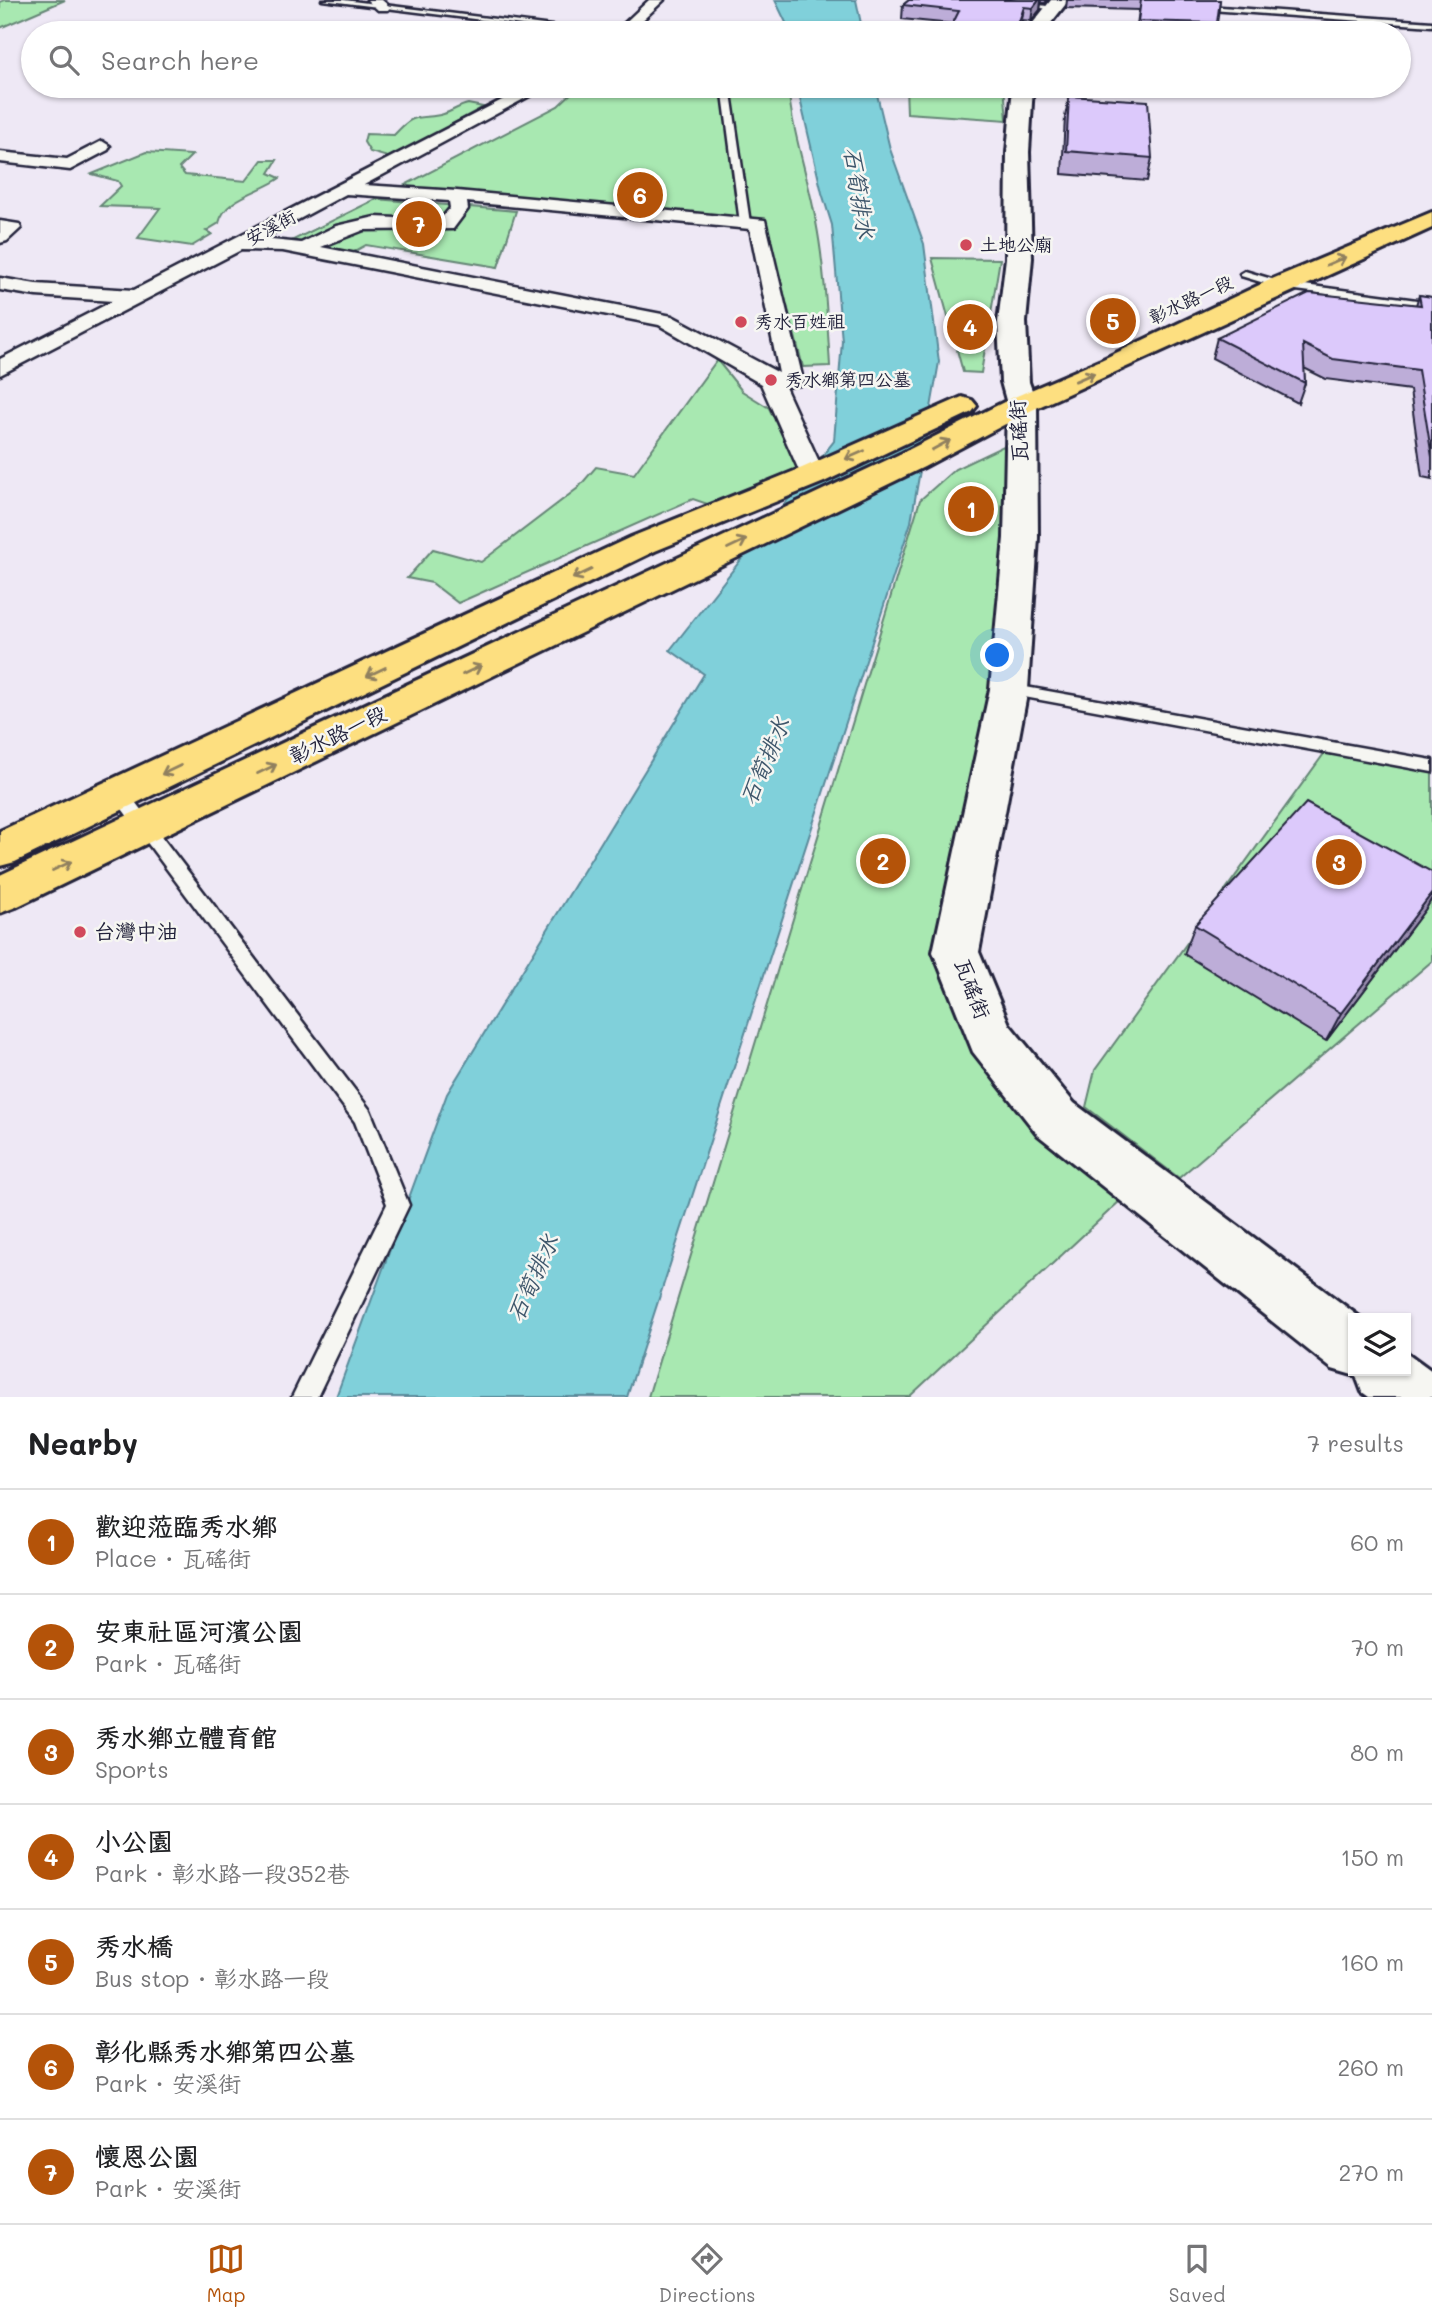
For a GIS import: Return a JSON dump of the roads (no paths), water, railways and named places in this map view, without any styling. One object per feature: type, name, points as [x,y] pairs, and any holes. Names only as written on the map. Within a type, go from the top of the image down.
[{"type":"main road","name":"彰水路一段","points":[[1209,291],[1245,274],[1432,202]]},
{"type":"main road","name":"彰水路一段","points":[[0,850],[643,544],[813,475],[918,427],[1018,393],[1111,366],[1281,285],[1432,219]]},
{"type":"main road","name":"彰水路一段","points":[[0,895],[913,460],[1076,354]]},
{"type":"street","points":[[634,21],[657,0]]},
{"type":"street","points":[[1041,21],[1058,4]]},
{"type":"street","name":"安溪街","points":[[0,368],[517,98]]},
{"type":"street","name":"瓦磘街","points":[[1022,98],[1018,152],[1019,258],[1012,322],[1018,393],[1021,538],[1009,689],[956,953],[990,1037],[1056,1119],[1348,1344]]},
{"type":"street","points":[[0,157],[70,165],[102,146]]},
{"type":"street","points":[[241,244],[283,245],[665,320],[771,380],[792,380],[758,224],[457,196],[344,189]]},
{"type":"street","points":[[304,249],[335,230],[385,222],[446,225],[458,209],[457,196]]},
{"type":"street","points":[[0,226],[12,228],[0,237]]},
{"type":"street","points":[[0,284],[36,290],[135,296]]},
{"type":"street","points":[[771,380],[813,475]]},
{"type":"street","points":[[1389,1376],[1417,1397]]},
{"type":"lane","points":[[326,0],[379,3],[513,21]]},
{"type":"lane","points":[[989,0],[1058,4]]},
{"type":"lane","points":[[1181,5],[1392,21]]},
{"type":"lane","points":[[1411,22],[1432,24]]},
{"type":"lane","points":[[728,98],[745,223]]},
{"type":"lane","points":[[1245,274],[1281,285],[1432,305]]},
{"type":"lane","points":[[1009,689],[1432,766]]},
{"type":"lane","points":[[120,794],[363,1117],[398,1205],[303,1397]]},
{"type":"water","points":[[775,0],[856,0],[860,21],[785,21]]},
{"type":"water","name":"石筍排水","points":[[800,98],[878,98],[890,149],[924,244],[939,362],[911,522],[627,1397],[336,1397],[447,1094],[704,674],[670,650],[834,441],[842,341],[832,225]]},
{"type":"place","name":"彰化縣秀水鄉第四公墓","points":[[640,195]]},
{"type":"place","name":"懷恩公園","points":[[419,224]]},
{"type":"place","name":"土地公廟","points":[[966,245]]},
{"type":"place","name":"秀水橋","points":[[1113,321]]},
{"type":"place","name":"秀水百姓祖","points":[[741,322]]},
{"type":"place","name":"小公園","points":[[970,327]]},
{"type":"place","name":"秀水鄉第四公墓","points":[[771,380]]},
{"type":"place","name":"歡迎蒞臨秀水鄉","points":[[971,509]]},
{"type":"place","name":"安東社區河濱公園","points":[[883,861]]},
{"type":"place","name":"秀水鄉立體育館","points":[[1339,862]]},
{"type":"place","name":"台灣中油","points":[[80,932]]}]
